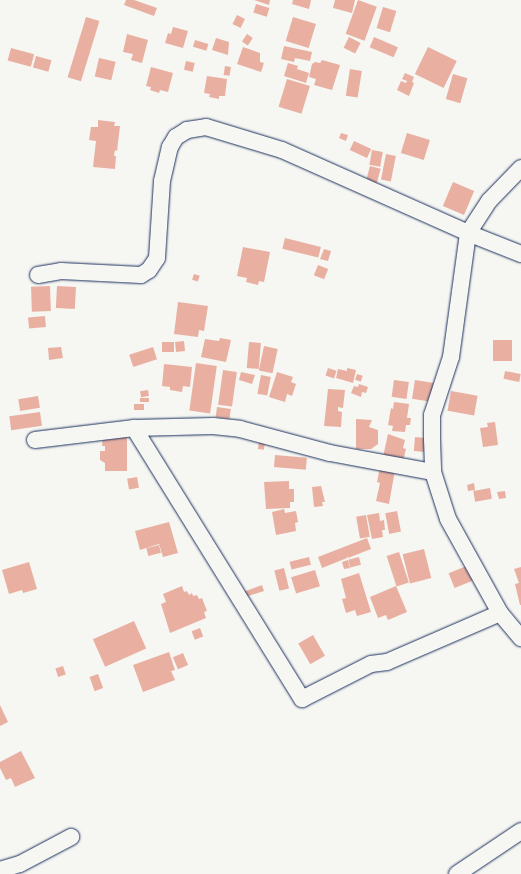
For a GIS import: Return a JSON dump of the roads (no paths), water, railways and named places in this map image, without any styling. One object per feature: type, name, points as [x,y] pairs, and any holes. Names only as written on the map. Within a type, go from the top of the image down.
[{"type":"street","points":[[38,275],[60,271],[141,275],[149,270],[157,258],[162,181],[170,147],[176,137],[194,128],[206,127],[282,150],[416,208],[468,233],[521,254]]},
{"type":"street","points":[[521,168],[489,200],[468,233],[451,356],[432,415],[433,472],[448,519],[500,613],[521,638]]},
{"type":"street","points":[[35,440],[134,428],[182,425],[240,429],[330,453],[433,472]]},
{"type":"street","points":[[134,428],[302,699],[372,664],[387,662],[500,613]]},
{"type":"street","points":[[457,874],[521,831]]},
{"type":"street","points":[[0,870],[20,864],[71,837]]}]
